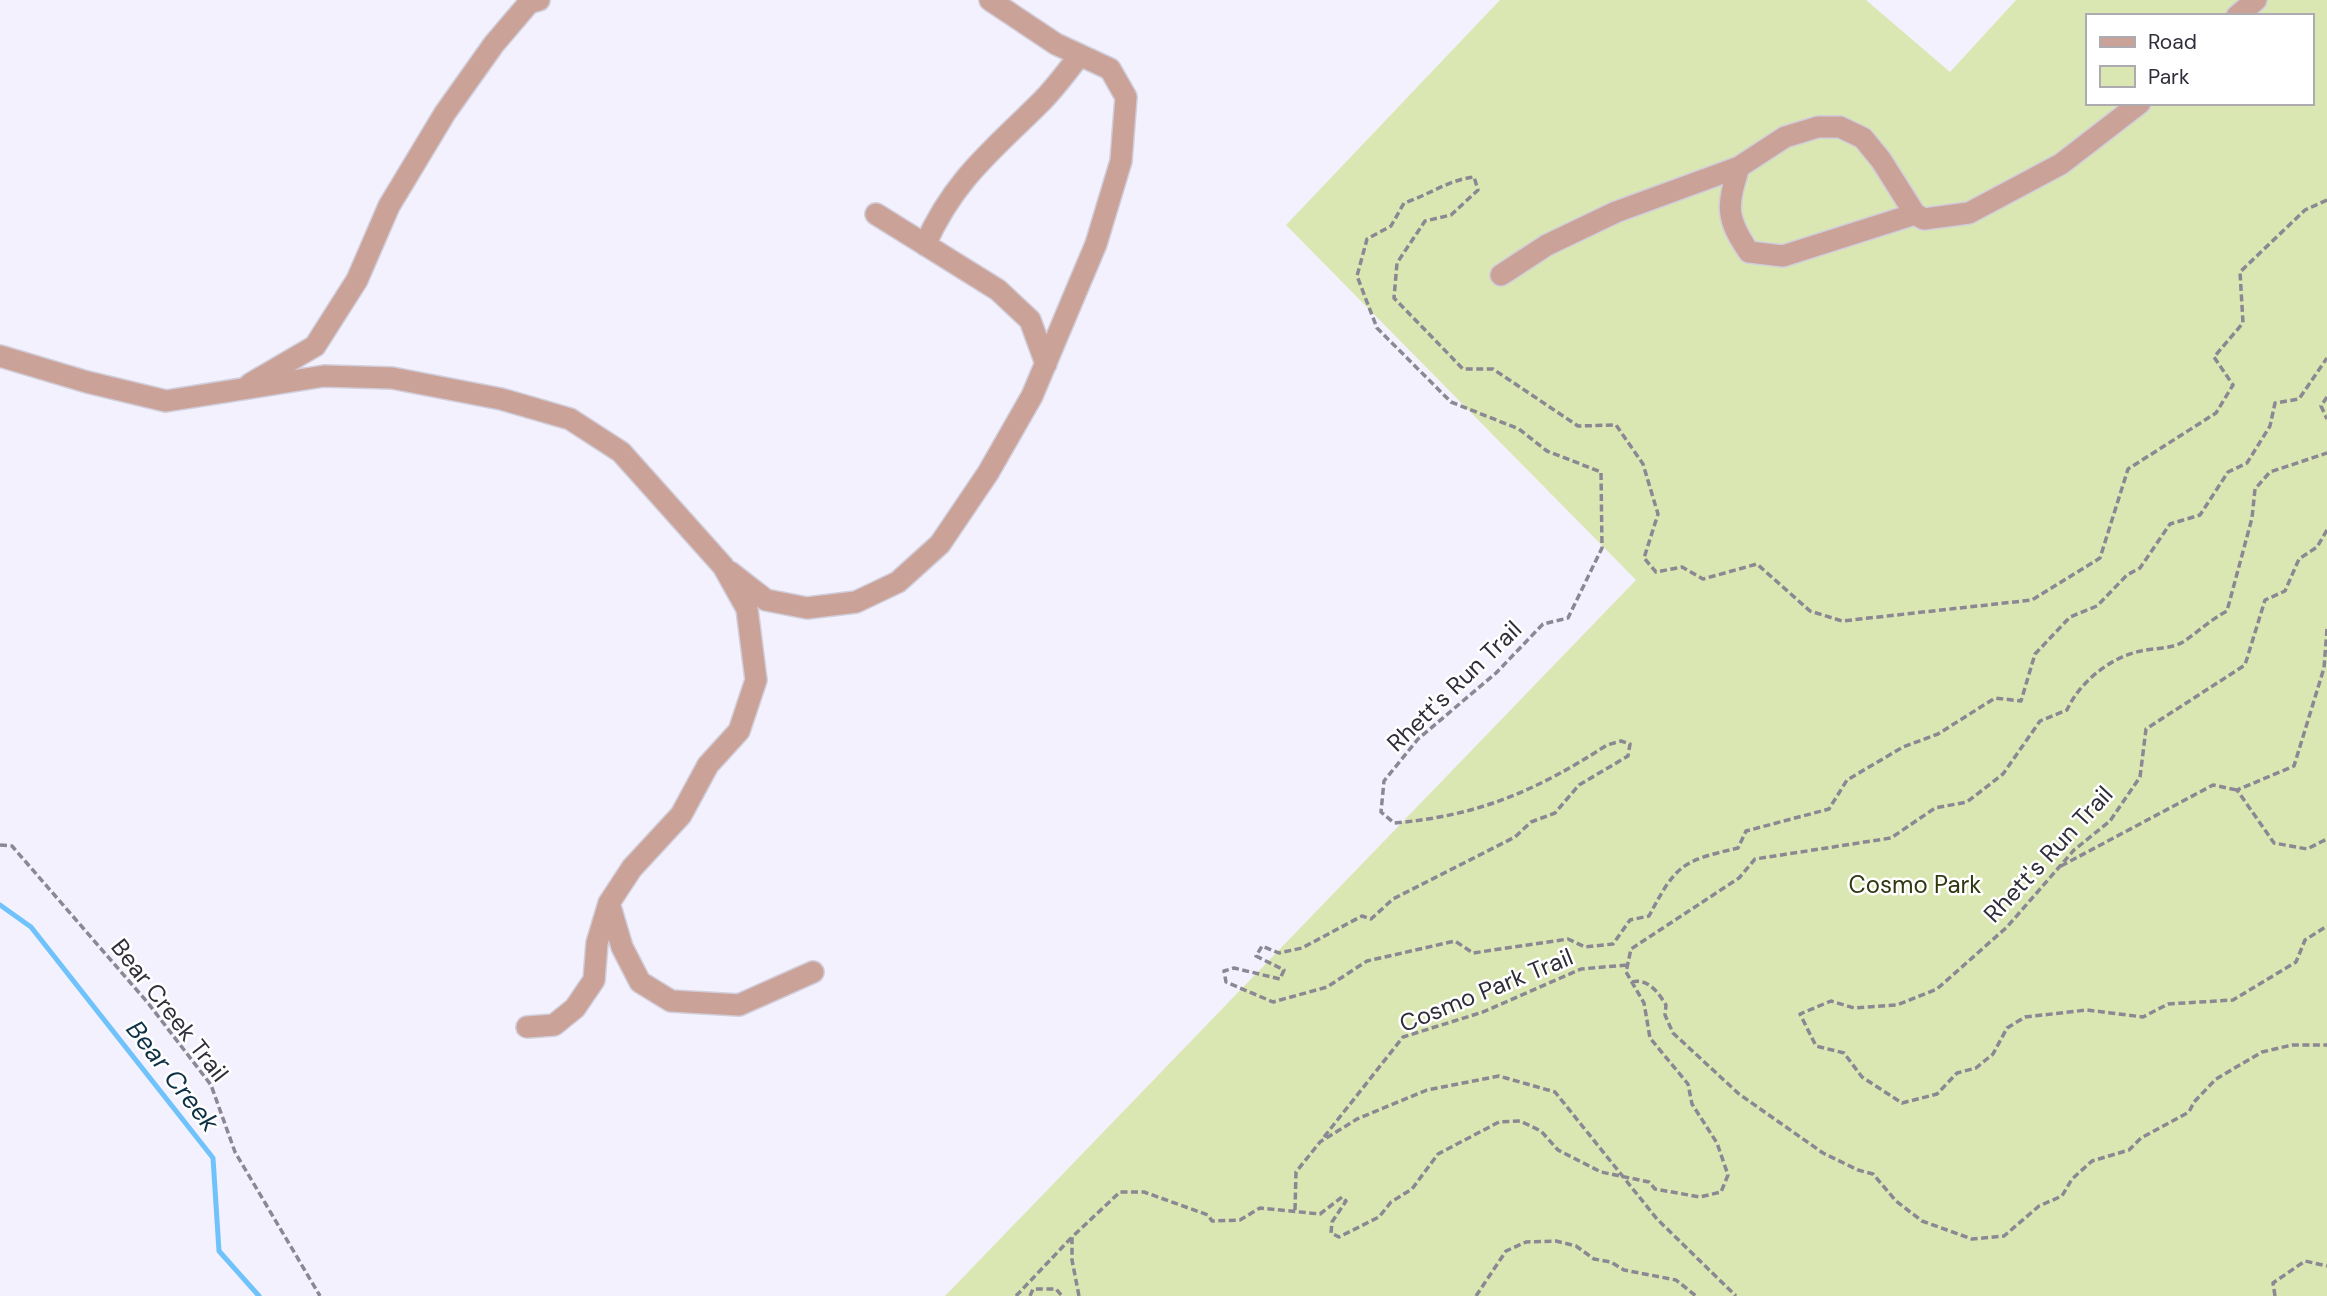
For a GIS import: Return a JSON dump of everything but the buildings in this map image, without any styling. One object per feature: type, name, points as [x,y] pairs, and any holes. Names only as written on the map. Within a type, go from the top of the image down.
[{"type":"lane","points":[[239,391],[315,346],[357,280],[389,206],[445,113],[494,44],[529,3],[538,0]]},
{"type":"lane","points":[[0,355],[87,382],[166,401],[324,376],[392,378],[501,399],[570,419],[621,452],[723,566],[766,600],[807,608],[856,602],[898,582],[940,544],[988,473],[1032,396],[1046,364],[1096,244],[1121,162],[1126,97],[1110,69],[1056,44],[990,0]]},
{"type":"lane","points":[[2239,14],[2256,0]]},
{"type":"lane","points":[[925,245],[941,210],[975,167],[1044,99],[1080,55]]},
{"type":"lane","points":[[1501,275],[1548,245],[1616,212],[1739,167],[1785,137],[1818,127],[1840,127],[1863,138],[1914,214],[1924,219],[1969,213],[2061,164],[2137,105]]},
{"type":"lane","points":[[1739,167],[1728,203],[1733,229],[1749,252],[1783,256],[1914,214]]},
{"type":"lane","points":[[876,214],[998,290],[1030,320],[1046,364]]},
{"type":"lane","points":[[527,1027],[554,1025],[575,1008],[594,980],[597,943],[609,903],[632,868],[681,815],[708,765],[739,731],[756,681],[747,609],[723,566]]},
{"type":"lane","points":[[609,903],[622,947],[640,982],[671,1001],[739,1005],[813,972]]},
{"type":"path","name":"Rhett's Run Trail","points":[[2327,200],[2305,210],[2240,272],[2243,323],[2214,357],[2232,385],[2216,413],[2128,469],[2100,558],[2032,600],[1842,621],[1810,611],[1757,564],[1703,579],[1682,567],[1656,572],[1644,558],[1658,514],[1643,464],[1616,425],[1578,426],[1493,369],[1463,369],[1394,298],[1397,263],[1425,221],[1451,215],[1478,190],[1474,177],[1453,180],[1430,195],[1404,203],[1391,226],[1367,239],[1357,276],[1377,328],[1451,402],[1519,429],[1547,451],[1601,472],[1602,548],[1569,618],[1543,624],[1496,673],[1418,739],[1384,780],[1381,812],[1394,823],[1440,819],[1518,796],[1607,745],[1621,741],[1630,744],[1628,756],[1579,785],[1555,813],[1531,822],[1515,837],[1393,899],[1371,919],[1362,916],[1302,948],[1279,953],[1262,947],[1256,956],[1284,970],[1280,979],[1234,968],[1224,971],[1226,982],[1273,1002],[1327,988],[1367,961],[1427,945],[1455,941],[1473,953],[1568,939],[1585,947],[1613,944],[1630,920],[1649,916],[1668,880],[1694,858],[1738,848],[1746,831],[1829,809],[1847,780],[1903,747],[1938,734],[1995,698],[2021,701],[2035,654],[2070,617],[2097,606],[2127,575],[2140,568],[2170,524],[2200,515],[2228,472],[2247,463],[2270,426],[2275,403],[2299,399],[2327,358]]},
{"type":"path","points":[[2327,397],[2321,406],[2327,419]]},
{"type":"path","points":[[1016,1296],[1072,1237],[1120,1192],[1144,1192],[1208,1215],[1213,1221],[1240,1220],[1260,1208],[1320,1214],[1342,1196],[1346,1201],[1332,1222],[1331,1233],[1339,1237],[1379,1217],[1391,1202],[1412,1189],[1438,1154],[1499,1122],[1520,1121],[1541,1131],[1558,1150],[1601,1172],[1649,1182],[1655,1189],[1700,1197],[1721,1192],[1728,1175],[1717,1143],[1692,1104],[1688,1084],[1650,1038],[1644,1003],[1626,972],[1631,949],[1739,878],[1755,859],[1891,838],[1935,808],[1967,802],[2003,774],[2040,721],[2067,710],[2075,692],[2095,674],[2137,651],[2181,643],[2202,625],[2227,611],[2252,518],[2255,489],[2270,472],[2327,453]]},
{"type":"path","name":"Rhett's Run Trail","points":[[2327,530],[2317,547],[2299,559],[2285,591],[2265,600],[2245,665],[2147,729],[2140,776],[2110,821],[2092,832],[2007,927],[1937,989],[1896,1005],[1854,1008],[1831,1001],[1800,1014],[1816,1046],[1844,1054],[1862,1077],[1902,1103],[1937,1094],[1957,1073],[1976,1068],[1993,1054],[2007,1028],[2025,1017],[2087,1010],[2143,1017],[2168,1004],[2233,1000],[2296,962],[2305,940],[2327,926]]},
{"type":"path","points":[[2059,867],[2213,785],[2237,790],[2294,766],[2325,668],[2327,629]]},
{"type":"path","points":[[2237,790],[2274,844],[2307,849],[2327,839]]},
{"type":"path","name":"Bear Creek Trail","points":[[0,845],[12,846],[148,1003],[211,1086],[235,1152],[320,1296]]},
{"type":"path","name":"Cosmo Park Trail","points":[[1294,1211],[1296,1172],[1403,1037],[1483,1012],[1581,969],[1628,965]]},
{"type":"path","points":[[1632,982],[1651,985],[1666,1005],[1665,1016],[1673,1033],[1739,1094],[1823,1153],[1858,1170],[1873,1174],[1896,1201],[1922,1221],[1972,1239],[2004,1236],[2039,1206],[2062,1196],[2072,1179],[2092,1161],[2129,1150],[2141,1138],[2189,1112],[2194,1102],[2217,1079],[2262,1052],[2292,1045],[2327,1045]]},
{"type":"path","points":[[1320,1142],[1357,1119],[1427,1090],[1499,1076],[1555,1092],[1657,1219],[1736,1296]]},
{"type":"path","points":[[1072,1237],[1072,1260],[1079,1296]]},
{"type":"path","points":[[1476,1296],[1506,1251],[1526,1242],[1556,1241],[1576,1246],[1594,1259],[1611,1262],[1624,1270],[1676,1280],[1696,1296]]},
{"type":"path","points":[[2275,1296],[2273,1283],[2305,1261],[2327,1266]]},
{"type":"path","points":[[1030,1296],[1033,1289],[1056,1289],[1062,1296]]},
{"type":"green space","name":"Cosmo Park","points":[[1500,0],[1866,0],[1950,72],[2016,0],[2327,0],[2327,1296],[945,1296],[1636,580],[1286,225]]},
{"type":"waterway","name":"Bear Creek","points":[[0,905],[31,927],[213,1158],[219,1251],[259,1296]]}]
